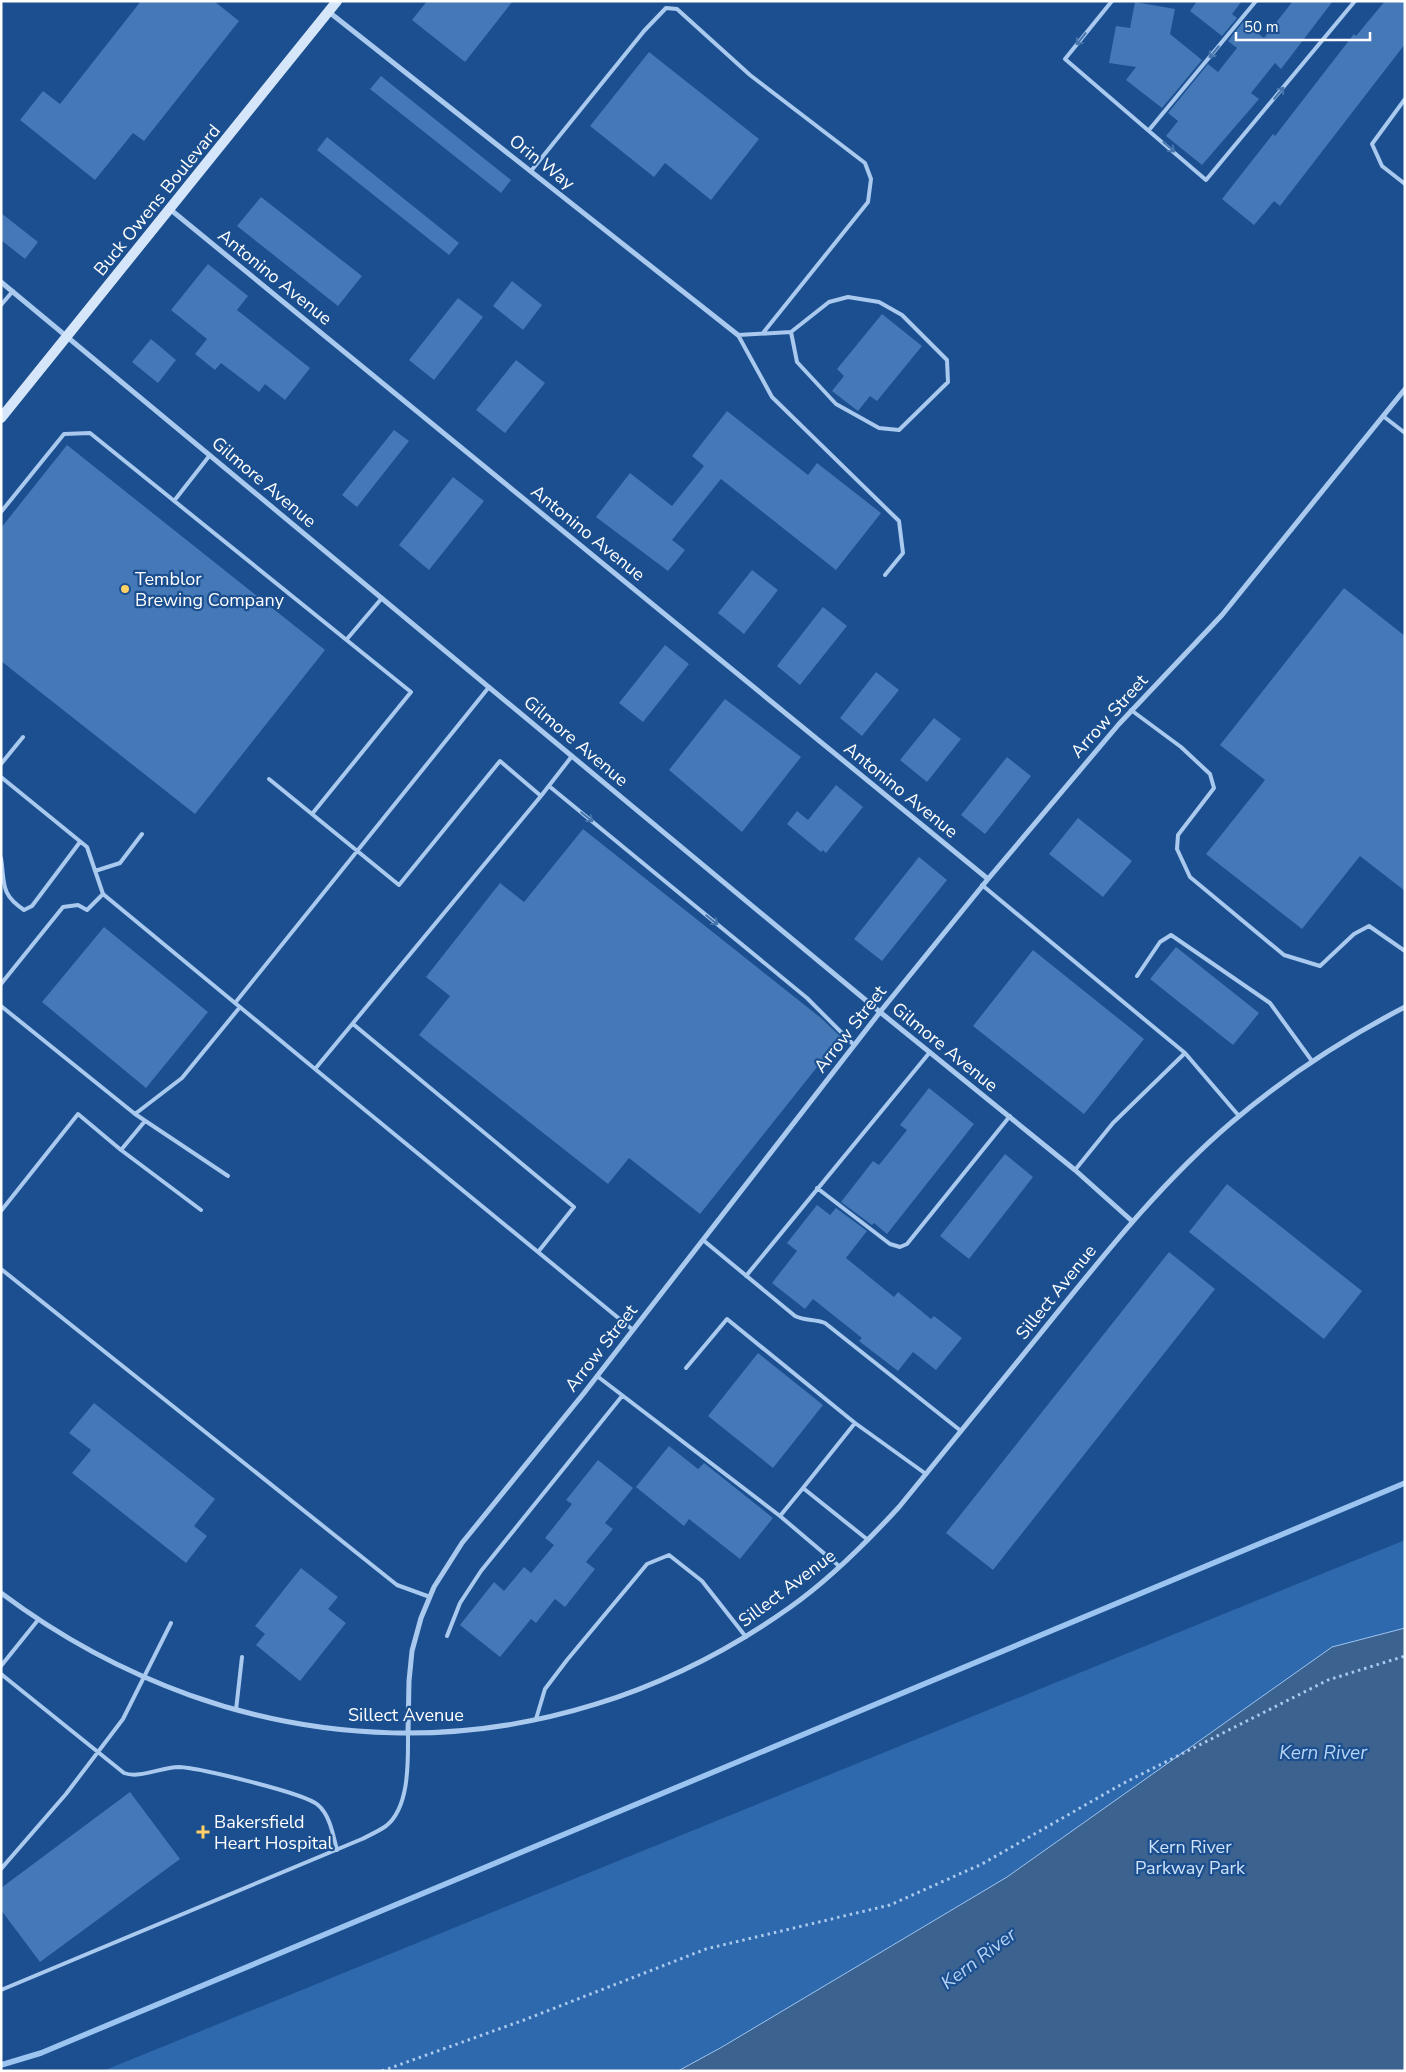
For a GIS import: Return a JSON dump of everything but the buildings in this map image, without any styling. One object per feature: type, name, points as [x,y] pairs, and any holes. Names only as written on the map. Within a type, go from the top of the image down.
[{"type":"main road","name":"Buck Owens Boulevard","points":[[1,418],[338,1]]},
{"type":"street","name":"Orin Way","points":[[329,12],[738,335]]},
{"type":"street","name":"Antonino Avenue","points":[[171,210],[988,878]]},
{"type":"street","name":"Gilmore Avenue","points":[[1,282],[880,1012],[1075,1170],[1132,1222]]},
{"type":"street","name":"Arrow Street","points":[[408,1733],[408,1681],[412,1651],[421,1618],[449,1561],[462,1543],[597,1376],[854,1045],[988,878],[1131,710],[1222,615],[1405,389]]},
{"type":"street","name":"Sillect Avenue","points":[[1,1593],[38,1620],[97,1656],[145,1679],[202,1701],[302,1725],[358,1731],[408,1733],[454,1731],[536,1719],[599,1704],[642,1689],[694,1666],[746,1637],[791,1607],[840,1566],[868,1540],[926,1474],[1132,1222],[1191,1160],[1239,1116],[1312,1061],[1372,1024],[1405,1007]]},
{"type":"lane","points":[[1112,1],[1065,59],[1206,180],[1355,1]]},
{"type":"lane","points":[[1149,130],[1256,1]]},
{"type":"lane","points":[[532,171],[644,31],[666,8],[677,9],[750,75],[865,163],[871,179],[868,202],[763,333]]},
{"type":"lane","points":[[1405,99],[1372,144],[1382,166],[1405,184]]},
{"type":"lane","points":[[1,305],[13,291]]},
{"type":"lane","points":[[790,332],[797,362],[836,404],[879,428],[899,430],[948,382],[946,360],[902,315],[879,302],[848,297],[829,302],[790,332],[738,335],[772,397],[899,521],[903,553],[885,574]]},
{"type":"lane","points":[[1383,416],[1405,433]]},
{"type":"lane","points":[[1,512],[64,434],[90,433],[411,692],[312,814]]},
{"type":"lane","points":[[174,501],[210,455]]},
{"type":"lane","points":[[347,639],[382,598]]},
{"type":"lane","points":[[235,1003],[489,687]]},
{"type":"lane","points":[[1131,710],[1181,747],[1210,774],[1214,788],[1178,835],[1176,848],[1190,877],[1284,956],[1320,966],[1354,934],[1369,926],[1405,951]]},
{"type":"lane","points":[[1,764],[23,737]]},
{"type":"lane","points":[[315,1069],[542,796],[572,756]]},
{"type":"lane","points":[[270,779],[398,885],[500,761],[542,796]]},
{"type":"lane","points":[[1,778],[87,847],[103,894],[633,1330]]},
{"type":"lane","points":[[549,786],[807,998],[854,1045]]},
{"type":"lane","points":[[95,871],[120,862],[142,834]]},
{"type":"lane","points":[[1,858],[3,886],[8,898],[24,910],[32,906],[80,842]]},
{"type":"lane","points":[[982,886],[1185,1053],[1239,1116]]},
{"type":"lane","points":[[1,984],[63,907],[78,905],[87,910],[103,894]]},
{"type":"lane","points":[[1137,976],[1160,942],[1171,935],[1270,1003],[1312,1061]]},
{"type":"lane","points":[[1,1006],[135,1114],[228,1176]]},
{"type":"lane","points":[[135,1114],[182,1078],[240,1007]]},
{"type":"lane","points":[[353,1024],[574,1207],[538,1252]]},
{"type":"lane","points":[[746,1276],[930,1051]]},
{"type":"lane","points":[[1075,1170],[1113,1123],[1185,1053]]},
{"type":"lane","points":[[1,1211],[78,1114],[121,1150],[201,1210]]},
{"type":"lane","points":[[817,1188],[890,1244],[900,1247],[907,1244],[1010,1116]]},
{"type":"lane","points":[[121,1150],[145,1121]]},
{"type":"lane","points":[[702,1240],[795,1316],[802,1320],[818,1320],[825,1323],[961,1431]]},
{"type":"lane","points":[[1,1269],[398,1585],[430,1598]]},
{"type":"lane","points":[[686,1368],[727,1319],[855,1423],[926,1474]]},
{"type":"lane","points":[[597,1376],[780,1516],[840,1566]]},
{"type":"lane","points":[[446,1636],[460,1603],[481,1571],[622,1396]]},
{"type":"lane","points":[[780,1516],[855,1423]]},
{"type":"lane","points":[[802,1488],[868,1540]]},
{"type":"lane","points":[[536,1719],[545,1689],[567,1660],[647,1564],[669,1555],[702,1581],[746,1637]]},
{"type":"lane","points":[[1,1666],[38,1620]]},
{"type":"lane","points":[[1,1869],[66,1794],[123,1719],[145,1679],[171,1624]]},
{"type":"lane","points":[[236,1710],[242,1657]]},
{"type":"lane","points":[[1,1674],[124,1773],[132,1776],[170,1768],[196,1769],[307,1797],[326,1812],[337,1850]]},
{"type":"lane","points":[[1,1990],[337,1850],[387,1825],[400,1805],[407,1775],[408,1733]]},
{"type":"path","points":[[382,2071],[524,2020],[706,1949],[890,1905],[982,1864],[1122,1784],[1328,1680],[1405,1656]]},
{"type":"green space","name":"Kern River Parkway Park","points":[[1405,1540],[1405,2071],[103,2071]]},
{"type":"water","name":"Kern River","points":[[1405,1628],[1405,2071],[678,2071],[722,2047],[1007,1877],[1332,1647]]},
{"type":"waterway","points":[[1,2065],[41,2053],[1405,1483]]},
{"type":"place","name":"Temblor Brewing Company","points":[[125,589]]},
{"type":"place","name":"Bakersfield Heart Hospital","points":[[203,1832]]}]
